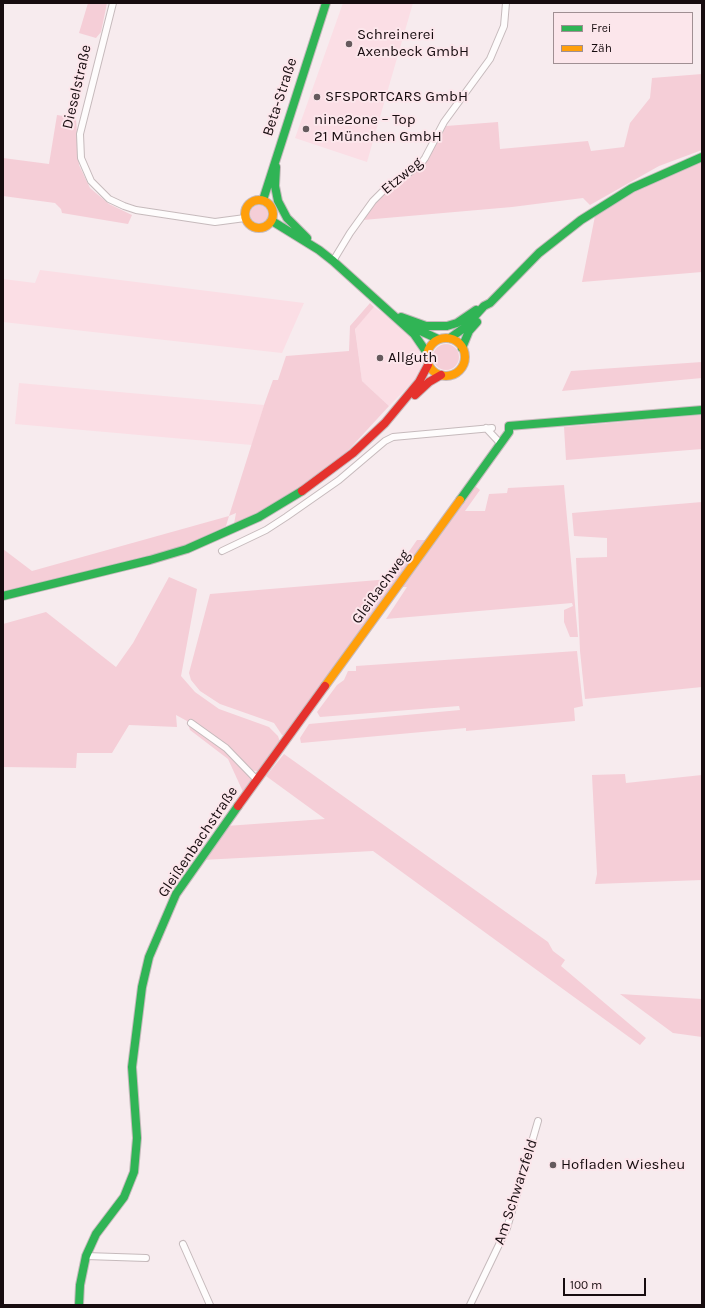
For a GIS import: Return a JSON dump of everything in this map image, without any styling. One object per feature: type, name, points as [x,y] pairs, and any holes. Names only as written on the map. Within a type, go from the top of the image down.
[{"type":"street","name":"Dieselstraße","points":[[113,3],[80,134],[81,158],[91,181],[109,199],[136,210],[214,222],[245,218]]},
{"type":"street","name":"Beta-Straße","points":[[263,200],[326,3]]},
{"type":"street","name":"Etzweg","points":[[333,261],[350,233],[373,201],[383,191],[420,165],[425,158],[444,122],[490,59],[504,26],[506,3]]},
{"type":"street","points":[[278,150],[275,186],[278,201],[287,218],[318,250]]},
{"type":"street","points":[[3,596],[150,560],[215,538],[239,527],[311,486],[353,453],[385,423],[419,382],[428,365],[427,353],[429,347],[438,340],[450,338],[464,328],[523,268],[581,220],[632,188],[702,156]]},
{"type":"street","points":[[254,200],[263,200],[272,208],[272,221],[265,227],[257,229],[249,225],[245,218],[247,205],[254,200]]},
{"type":"street","points":[[272,221],[333,261],[369,293],[413,328],[438,340]]},
{"type":"street","points":[[369,293],[378,303],[414,334],[427,353]]},
{"type":"street","points":[[401,317],[426,326],[447,326],[457,323],[487,304]]},
{"type":"street","points":[[462,348],[469,331],[488,309],[487,304]]},
{"type":"street","points":[[385,423],[391,420],[429,382],[441,375],[455,373],[460,368],[464,355],[462,348],[457,342],[450,338]]},
{"type":"street","points":[[428,365],[436,373],[441,375]]},
{"type":"street","name":"Gleißachweg","points":[[284,746],[509,432],[509,426],[702,410]]},
{"type":"street","points":[[222,551],[266,530],[286,517],[340,480],[385,441],[393,437],[489,428],[500,443]]},
{"type":"street","points":[[191,723],[226,748],[257,780]]},
{"type":"street","name":"Gleißenbachstraße","points":[[79,1305],[80,1285],[86,1256],[96,1234],[124,1197],[134,1172],[137,1138],[132,1056],[149,957],[176,894],[257,780],[284,746]]},
{"type":"street","name":"Am Schwarzfeld","points":[[470,1305],[507,1228],[519,1192],[538,1121]]},
{"type":"street","points":[[183,1244],[210,1305]]},
{"type":"street","points":[[86,1256],[146,1258]]},
{"type":"shaded area","points":[[88,3],[107,3],[101,32],[96,38],[79,33]]},
{"type":"shaded area","points":[[343,3],[413,3],[367,162],[295,138]]},
{"type":"shaded area","points":[[702,74],[702,150],[659,166],[590,205],[583,198],[512,207],[363,220],[379,197],[412,173],[428,158],[446,126],[498,122],[500,149],[588,141],[591,151],[624,147],[630,123],[650,98],[652,78]]},
{"type":"shaded area","points":[[57,115],[76,118],[79,165],[90,188],[109,204],[132,215],[128,224],[62,213],[61,209],[55,203],[3,196],[3,158],[49,164]]},
{"type":"shaded area","points":[[702,161],[702,272],[582,282],[595,216],[636,191]]},
{"type":"shaded area","points":[[259,205],[265,208],[268,214],[265,220],[259,223],[253,220],[250,214],[253,208]]},
{"type":"shaded area","points":[[40,270],[304,303],[282,353],[3,322],[3,279],[35,283]]},
{"type":"shaded area","points":[[370,303],[374,307],[355,329],[362,381],[389,406],[344,455],[300,489],[269,507],[234,524],[236,513],[229,516],[264,405],[273,380],[278,380],[286,356],[349,351],[350,326]]},
{"type":"shaded area","points":[[374,307],[407,330],[418,344],[422,366],[417,378],[389,406],[362,381],[355,328]]},
{"type":"shaded area","points":[[446,344],[455,348],[459,357],[455,366],[446,370],[437,366],[433,357],[437,348]]},
{"type":"shaded area","points":[[702,362],[702,378],[562,391],[571,371]]},
{"type":"shaded area","points":[[19,383],[264,405],[252,445],[15,424]]},
{"type":"shaded area","points":[[702,415],[702,449],[566,460],[564,427]]},
{"type":"shaded area","points":[[474,485],[480,490],[465,511],[485,511],[489,494],[507,493],[508,488],[564,485],[578,637],[570,637],[564,622],[564,610],[573,606],[572,603],[386,619],[407,587],[399,587]]},
{"type":"shaded area","points":[[702,502],[702,687],[585,699],[580,651],[576,558],[607,557],[607,538],[574,536],[572,513]]},
{"type":"shaded area","points":[[229,516],[226,526],[186,545],[148,556],[3,592],[3,549],[32,571]]},
{"type":"shaded area","points":[[417,540],[428,540],[286,736],[282,735],[274,723],[220,704],[200,691],[191,680],[189,673],[210,594],[390,579]]},
{"type":"shaded area","points":[[169,577],[197,589],[181,676],[195,692],[219,709],[269,727],[278,736],[280,742],[277,751],[260,772],[251,770],[248,774],[254,780],[244,794],[228,759],[190,730],[187,721],[176,715],[177,727],[129,725],[112,753],[77,753],[76,768],[3,767],[3,624],[46,612],[116,667],[133,643]]},
{"type":"shaded area","points":[[577,651],[583,706],[574,708],[575,721],[466,731],[466,728],[301,743],[300,738],[309,724],[460,710],[459,706],[320,717],[317,712],[337,685],[344,680],[348,671],[356,671],[356,666]]},
{"type":"shaded area","points":[[284,754],[548,942],[553,951],[565,960],[561,966],[646,1038],[640,1045],[373,851],[202,860],[226,826],[325,819],[266,776]]},
{"type":"shaded area","points":[[625,774],[626,783],[702,775],[702,880],[595,884],[597,874],[592,775]]},
{"type":"shaded area","points":[[620,994],[702,999],[702,1037],[673,1033]]},
{"type":"traffic: fast","points":[[263,200],[326,3]]},
{"type":"traffic: fast","points":[[450,338],[464,328],[484,306],[490,303],[539,253],[581,220],[632,188],[702,157]]},
{"type":"traffic: fast","points":[[276,167],[275,186],[278,201],[287,218],[307,238]]},
{"type":"traffic: fast","points":[[272,221],[319,250],[333,261],[414,334],[427,353]]},
{"type":"traffic: fast","points":[[401,317],[426,326],[447,326],[457,323],[476,310]]},
{"type":"traffic: fast","points":[[462,348],[469,331],[477,322]]},
{"type":"traffic: fast","points":[[412,327],[438,339]]},
{"type":"traffic: fast","points":[[460,500],[509,432],[509,426],[702,410]]},
{"type":"traffic: fast","points":[[3,596],[150,560],[187,549],[259,517],[302,491]]},
{"type":"traffic: fast","points":[[79,1305],[80,1285],[86,1256],[96,1234],[124,1197],[134,1172],[137,1138],[132,1067],[142,987],[149,957],[176,894],[238,806]]},
{"type":"traffic: slow","points":[[259,200],[265,201],[269,204],[272,208],[273,214],[272,220],[269,224],[265,227],[259,228],[253,227],[249,224],[246,220],[245,214],[246,208],[249,204],[253,201],[259,200]]},
{"type":"traffic: slow","points":[[446,338],[456,341],[462,347],[465,357],[462,367],[456,373],[446,376],[436,373],[430,367],[427,357],[430,347],[436,341],[446,338]]},
{"type":"traffic: slow","points":[[325,686],[460,500]]},
{"type":"traffic: jam","points":[[302,491],[353,453],[385,423],[419,382],[428,365]]},
{"type":"traffic: jam","points":[[415,395],[429,382],[441,375]]},
{"type":"traffic: jam","points":[[238,806],[325,686]]},
{"type":"place","name":"Schreinerei Axenbeck GmbH","points":[[349,44]]},
{"type":"place","name":"SFSPORTCARS GmbH","points":[[317,97]]},
{"type":"place","name":"nine2one – Top 21 München GmbH","points":[[306,129]]},
{"type":"place","name":"Allguth","points":[[380,358]]},
{"type":"place","name":"Hofladen Wiesheu","points":[[553,1165]]}]
